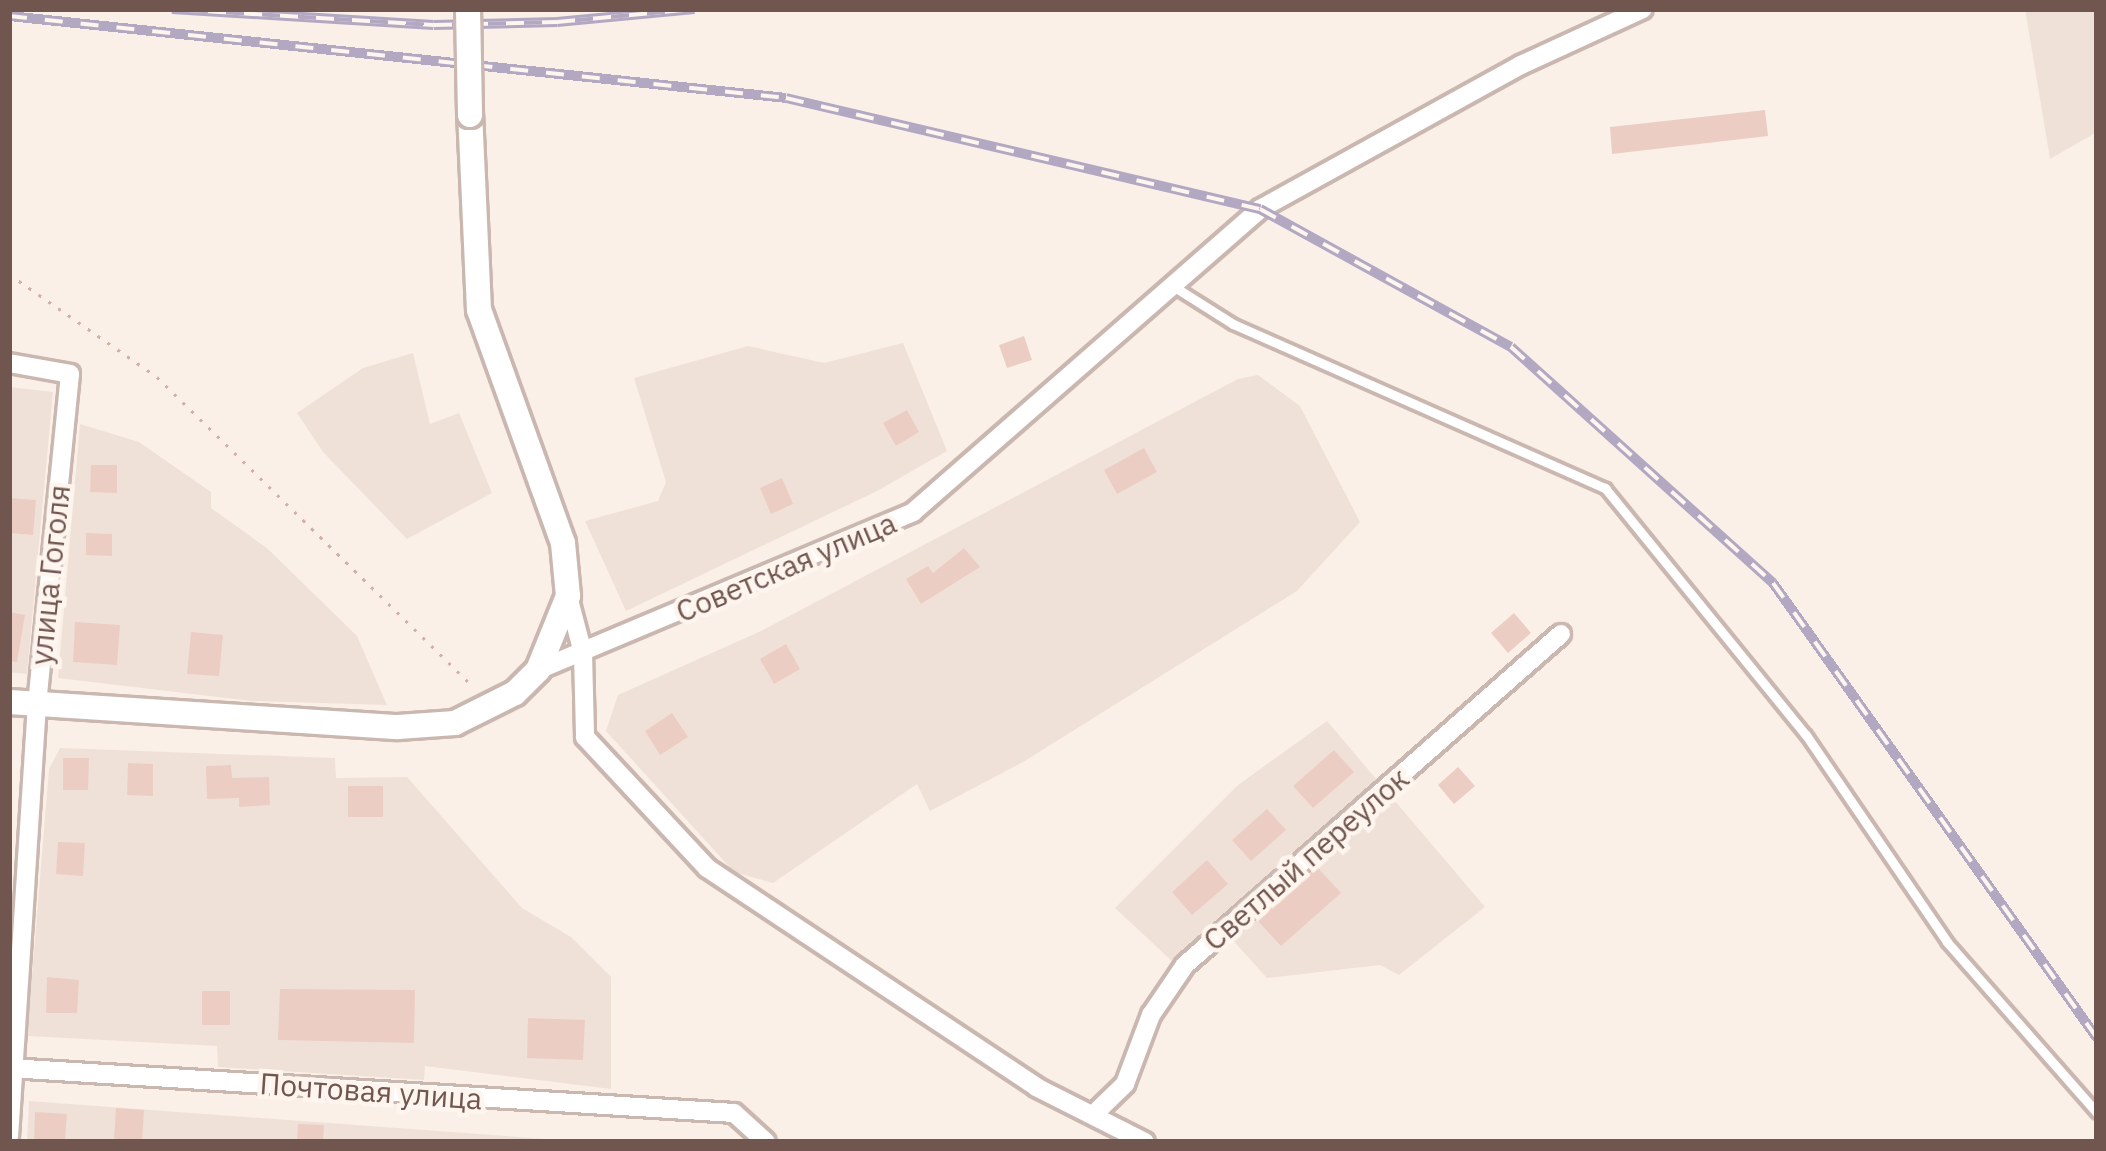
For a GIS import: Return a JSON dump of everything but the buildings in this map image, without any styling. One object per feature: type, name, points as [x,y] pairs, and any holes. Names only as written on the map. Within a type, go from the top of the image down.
[{"type":"street","points":[[468,9],[478,310],[563,543],[568,596],[583,652],[585,736],[707,868],[1036,1087],[1144,1142]]},
{"type":"street","name":"Советская улица","points":[[9,702],[345,727],[455,723],[515,693],[538,670],[914,512],[1260,209],[1521,65],[1643,9]]},
{"type":"street","name":"улица Гоголя","points":[[9,363],[70,374],[37,704],[9,1136]]},
{"type":"street","points":[[538,670],[568,596]]},
{"type":"street","name":"Светлый переулок","points":[[1093,1115],[1125,1084],[1151,1016],[1185,965],[1561,634]]},
{"type":"street","name":"Почтовая улица","points":[[11,1068],[734,1113],[766,1142]]},
{"type":"lane","points":[[1173,286],[1233,324],[1605,488],[1806,735],[1947,942],[2097,1113]]},
{"type":"path","points":[[9,274],[157,377],[493,704]]},
{"type":"shaded area","points":[[2025,9],[2097,9],[2097,132],[2050,159]]},
{"type":"shaded area","points":[[903,343],[947,451],[877,491],[626,611],[585,521],[658,501],[666,482],[634,378],[748,346],[824,363]]},
{"type":"shaded area","points":[[413,353],[430,424],[459,413],[492,493],[407,539],[323,452],[297,413],[363,368]]},
{"type":"shaded area","points":[[1258,375],[1300,406],[1360,522],[1297,591],[1023,762],[930,811],[917,784],[773,883],[734,872],[606,731],[618,695],[761,631],[1238,379]]},
{"type":"shaded area","points":[[9,387],[53,392],[27,674],[9,672]]},
{"type":"shaded area","points":[[80,424],[139,442],[211,492],[211,508],[268,549],[357,636],[387,705],[251,701],[58,678]]},
{"type":"shaded area","points":[[1327,721],[1485,907],[1399,975],[1380,965],[1267,978],[1219,925],[1174,963],[1115,908],[1238,785]]},
{"type":"shaded area","points":[[60,748],[335,758],[336,778],[407,777],[522,908],[571,937],[611,977],[611,1089],[425,1066],[424,1080],[218,1067],[217,1046],[27,1036],[49,769]]},
{"type":"shaded area","points":[[29,1101],[587,1142],[27,1142]]},
{"type":"railway","points":[[172,9],[434,25],[557,22],[694,9]]},
{"type":"railway","points":[[9,16],[786,98],[1260,209],[1511,347],[1773,583],[2097,1038]]}]
